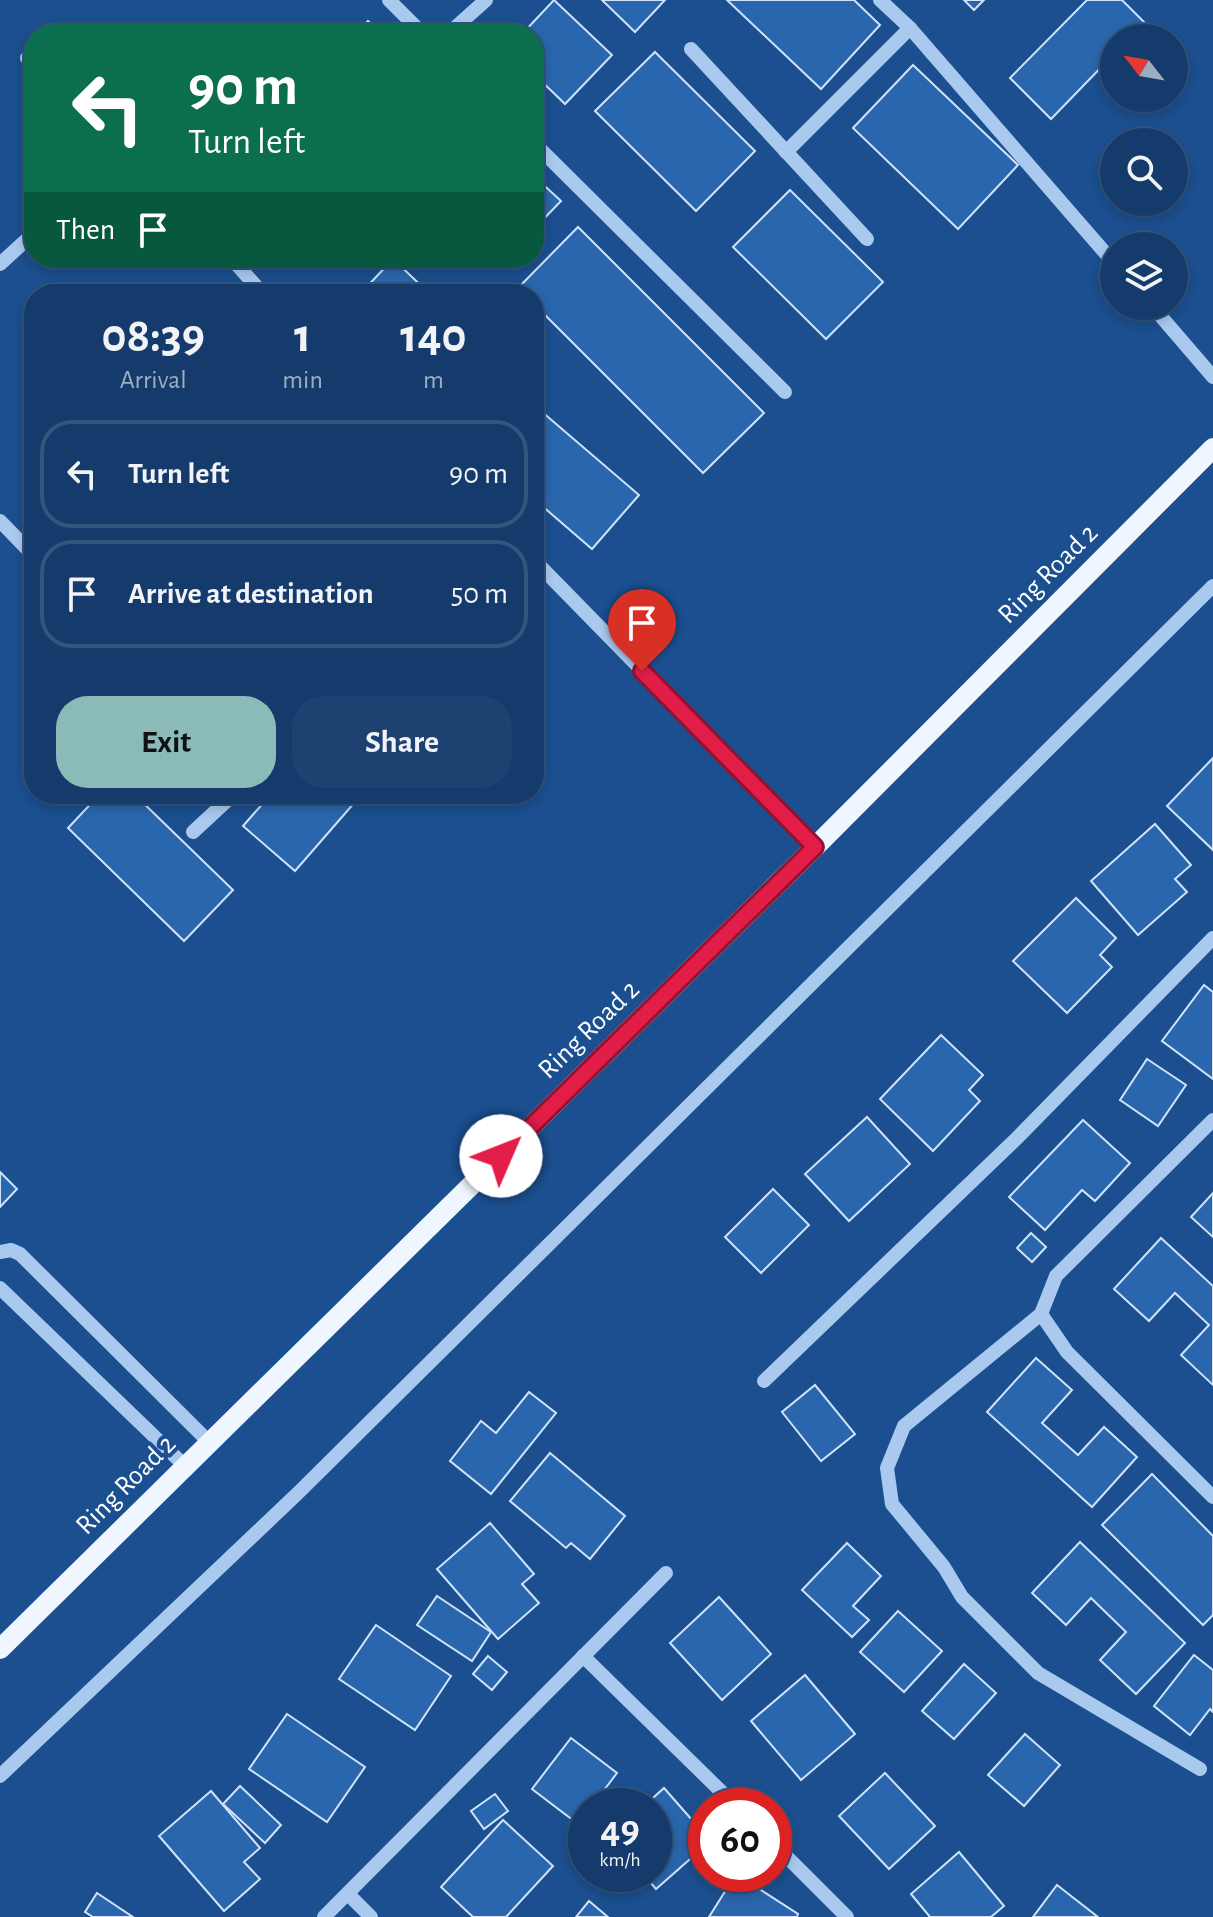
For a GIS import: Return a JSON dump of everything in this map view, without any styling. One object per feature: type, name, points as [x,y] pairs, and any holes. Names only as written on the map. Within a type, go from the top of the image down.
[{"type":"main road","name":"Ring Road 2","points":[[0,1649],[815,847],[1213,448]]},
{"type":"street","points":[[389,0],[413,24]]},
{"type":"street","points":[[459,24],[486,0]]},
{"type":"street","points":[[880,0],[910,28],[1100,247]]},
{"type":"street","points":[[786,152],[910,28]]},
{"type":"street","points":[[691,49],[867,239]]},
{"type":"street","points":[[544,153],[785,392]]},
{"type":"street","points":[[0,264],[24,242]]},
{"type":"street","points":[[240,268],[254,284]]},
{"type":"street","points":[[1164,320],[1213,377]]},
{"type":"street","points":[[0,521],[24,546]]},
{"type":"street","points":[[544,570],[815,847]]},
{"type":"street","points":[[0,1776],[298,1493],[1213,586]]},
{"type":"street","points":[[193,832],[223,804]]},
{"type":"street","points":[[764,1381],[1017,1138],[1213,938]]},
{"type":"street","points":[[1200,1769],[1038,1673],[962,1597],[944,1567],[892,1504],[887,1468],[904,1426],[1041,1314],[1056,1276],[1213,1120]]},
{"type":"street","points":[[0,1252],[11,1250],[20,1254],[209,1442]]},
{"type":"street","points":[[0,1288],[185,1466]]},
{"type":"street","points":[[1041,1314],[1067,1352],[1213,1497]]},
{"type":"street","points":[[324,1917],[666,1573]]},
{"type":"street","points":[[583,1656],[718,1788]]},
{"type":"street","points":[[792,1862],[847,1917]]},
{"type":"street","points":[[348,1894],[371,1917]]},
{"type":"building","points":[[554,0],[612,55],[565,104],[544,84],[544,24],[531,24]]},
{"type":"building","points":[[602,0],[665,0],[635,32]]},
{"type":"building","points":[[727,0],[854,0],[880,25],[821,89]]},
{"type":"building","points":[[964,0],[984,0],[974,10]]},
{"type":"building","points":[[1087,0],[1122,0],[1145,23],[1100,24],[1100,68],[1051,119],[1010,78]]},
{"type":"building","points":[[655,52],[755,151],[696,211],[595,111]]},
{"type":"building","points":[[913,65],[1018,165],[958,229],[853,128]]},
{"type":"building","points":[[544,185],[561,201],[544,219]]},
{"type":"building","points":[[790,190],[883,282],[826,339],[733,247]]},
{"type":"building","points":[[578,227],[764,413],[703,473],[544,314],[544,284],[522,284],[538,268],[544,268],[544,262]]},
{"type":"building","points":[[385,268],[403,268],[419,284],[369,284]]},
{"type":"building","points":[[544,414],[639,495],[592,549],[544,508]]},
{"type":"building","points":[[1213,758],[1213,850],[1167,806]]},
{"type":"building","points":[[91,804],[144,804],[233,890],[184,941],[68,828]]},
{"type":"building","points":[[262,804],[353,804],[295,871],[243,826]]},
{"type":"building","points":[[1155,824],[1191,865],[1175,879],[1187,892],[1138,935],[1091,881]]},
{"type":"building","points":[[1076,898],[1116,938],[1100,955],[1112,967],[1067,1013],[1013,961]]},
{"type":"building","points":[[1204,985],[1213,992],[1213,1079],[1162,1041]]},
{"type":"building","points":[[941,1035],[983,1075],[969,1090],[980,1101],[933,1151],[880,1099]]},
{"type":"building","points":[[1147,1059],[1186,1085],[1158,1126],[1120,1100]]},
{"type":"building","points":[[867,1117],[910,1164],[849,1221],[805,1174]]},
{"type":"building","points":[[1083,1120],[1130,1163],[1095,1201],[1082,1190],[1045,1230],[1009,1197]]},
{"type":"building","points":[[0,1172],[17,1189],[0,1207]]},
{"type":"building","points":[[773,1189],[809,1225],[761,1273],[725,1237]]},
{"type":"building","points":[[1213,1193],[1213,1237],[1191,1217]]},
{"type":"building","points":[[1031,1233],[1046,1247],[1032,1262],[1017,1248]]},
{"type":"building","points":[[1161,1238],[1213,1286],[1213,1385],[1181,1355],[1209,1325],[1175,1293],[1149,1321],[1114,1289]]},
{"type":"building","points":[[1036,1358],[1072,1390],[1042,1423],[1078,1455],[1104,1427],[1137,1457],[1092,1507],[987,1412]]},
{"type":"building","points":[[815,1385],[855,1434],[821,1461],[782,1412]]},
{"type":"building","points":[[529,1392],[556,1413],[491,1494],[450,1461],[481,1421],[496,1433]]},
{"type":"building","points":[[550,1453],[625,1516],[590,1559],[571,1543],[566,1548],[510,1501]]},
{"type":"building","points":[[1152,1474],[1213,1536],[1213,1615],[1203,1625],[1102,1525]]},
{"type":"building","points":[[490,1523],[534,1574],[522,1584],[539,1603],[498,1639],[437,1569]]},
{"type":"building","points":[[1080,1542],[1185,1643],[1136,1694],[1100,1660],[1126,1632],[1091,1598],[1066,1625],[1032,1593]]},
{"type":"building","points":[[847,1543],[881,1576],[853,1606],[869,1620],[852,1637],[802,1590]]},
{"type":"building","points":[[437,1596],[491,1632],[472,1661],[417,1625]]},
{"type":"building","points":[[719,1597],[771,1654],[722,1700],[670,1643]]},
{"type":"building","points":[[898,1611],[942,1651],[904,1692],[860,1652]]},
{"type":"building","points":[[376,1625],[451,1676],[415,1730],[339,1679]]},
{"type":"building","points":[[1194,1655],[1213,1670],[1213,1712],[1210,1709],[1190,1735],[1154,1706]]},
{"type":"building","points":[[488,1656],[507,1672],[492,1690],[473,1674]]},
{"type":"building","points":[[964,1664],[996,1693],[954,1739],[922,1711]]},
{"type":"building","points":[[805,1675],[855,1734],[801,1780],[751,1721]]},
{"type":"building","points":[[287,1714],[365,1767],[327,1822],[249,1769]]},
{"type":"building","points":[[1025,1734],[1060,1765],[1024,1806],[988,1775]]},
{"type":"building","points":[[571,1738],[617,1773],[606,1788],[568,1788],[568,1816],[532,1789]]},
{"type":"building","points":[[885,1773],[935,1826],[889,1869],[839,1816]]},
{"type":"building","points":[[240,1786],[281,1825],[265,1843],[223,1804]]},
{"type":"building","points":[[211,1791],[260,1848],[244,1862],[260,1879],[224,1911],[159,1836]]},
{"type":"building","points":[[495,1794],[508,1811],[484,1829],[471,1811]]},
{"type":"building","points":[[672,1797],[688,1815],[688,1861],[672,1875]]},
{"type":"building","points":[[503,1820],[553,1866],[506,1917],[473,1917],[441,1887]]},
{"type":"building","points":[[959,1852],[1004,1906],[991,1917],[930,1917],[911,1894]]},
{"type":"building","points":[[1057,1885],[1098,1917],[1033,1917]]},
{"type":"building","points":[[725,1892],[764,1892],[798,1914],[797,1917],[709,1917]]},
{"type":"building","points":[[97,1893],[133,1917],[93,1917],[85,1912]]},
{"type":"building","points":[[589,1901],[608,1917],[576,1917]]},
{"type":"route","points":[[501,1156],[815,847],[642,671]]}]
